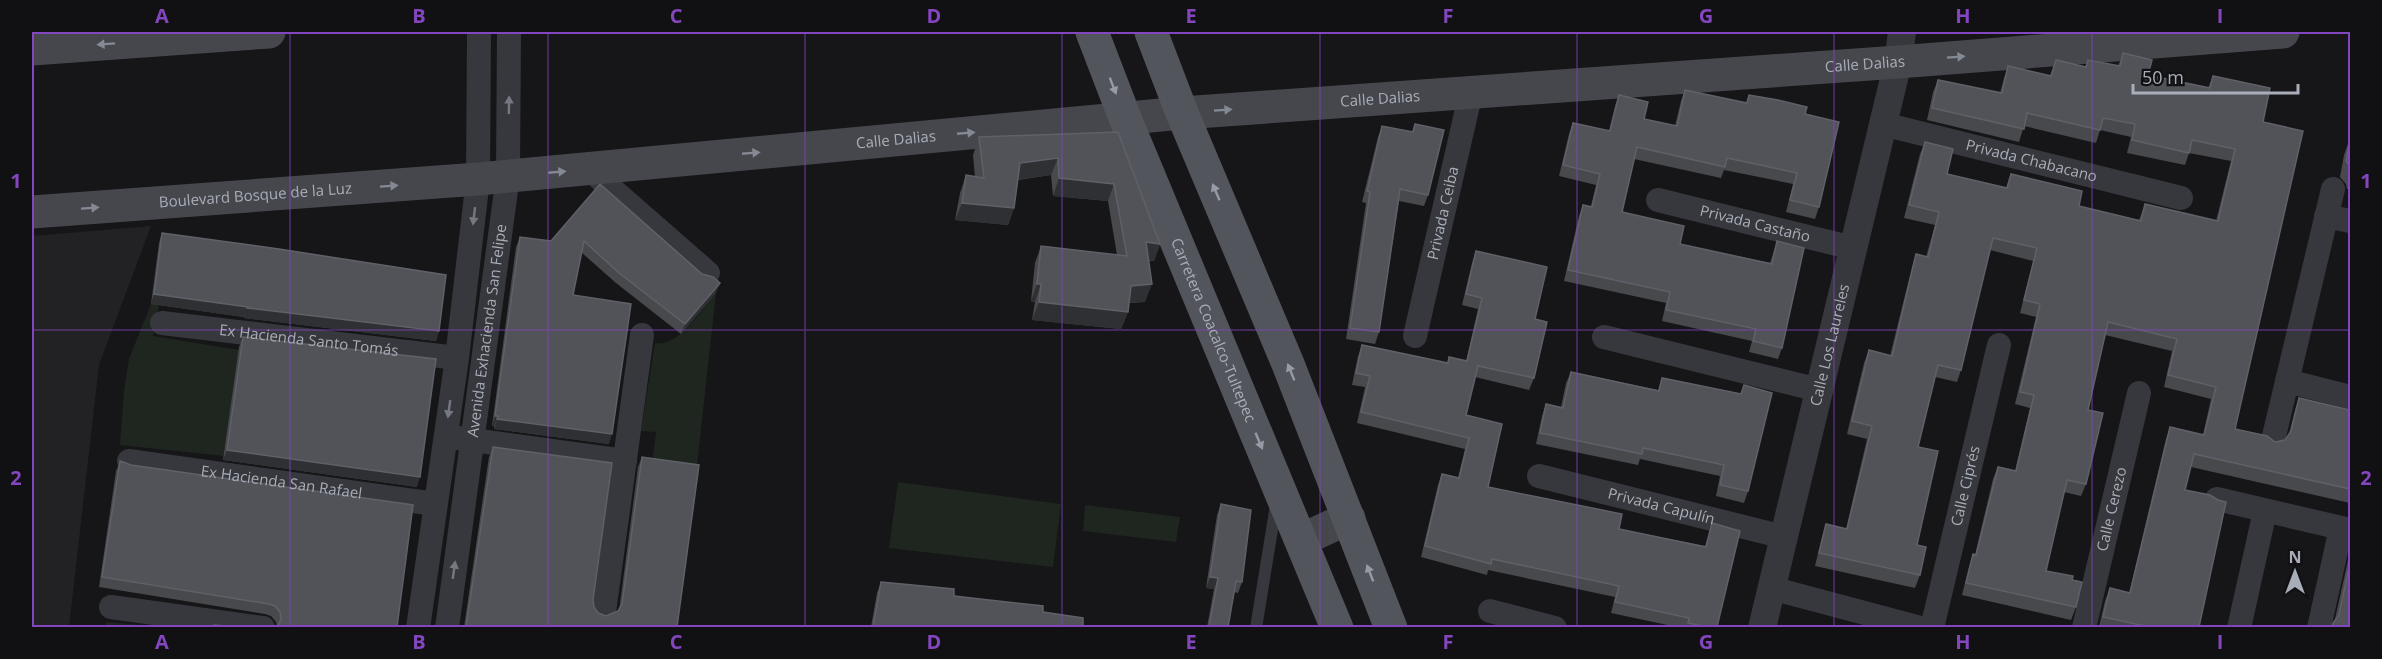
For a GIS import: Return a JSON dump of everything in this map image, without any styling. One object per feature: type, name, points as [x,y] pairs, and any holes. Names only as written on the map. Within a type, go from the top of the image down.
[{"type":"main road","points":[[32,49],[269,32]]},
{"type":"main road","name":"Carretera Coacalco-Tultepec","points":[[1092,32],[1125,118],[1337,627]]},
{"type":"main road","points":[[1151,32],[1182,113],[1288,364],[1391,627]]},
{"type":"main road","name":"Calle Dalias","points":[[493,178],[1125,118],[1471,92],[1900,47],[2283,32]]},
{"type":"main road","name":"Boulevard Bosque de la Luz","points":[[32,212],[493,178]]},
{"type":"main road","points":[[1301,540],[1349,518]]},
{"type":"street","name":"Avenida Exhacienda San Felipe","points":[[418,627],[457,358],[493,178],[479,32]]},
{"type":"street","name":"Avenida Exhacienda San Felipe","points":[[447,627],[472,440],[493,178],[509,32]]},
{"type":"street","name":"Calle Los Laureles","points":[[1762,627],[1900,47],[1916,32]]},
{"type":"street","name":"Privada Ceiba","points":[[1415,336],[1471,92]]},
{"type":"street","name":"Privada Chabacano","points":[[1883,124],[2181,198]]},
{"type":"street","points":[[589,169],[708,273]]},
{"type":"street","points":[[2273,440],[2333,189]]},
{"type":"street","name":"Privada Castaño","points":[[1658,200],[1853,248]]},
{"type":"street","points":[[2326,216],[2350,221]]},
{"type":"street","name":"Ex Hacienda Santo Tomás","points":[[162,323],[457,358]]},
{"type":"street","points":[[604,612],[642,335]]},
{"type":"street","points":[[1604,337],[1819,390]]},
{"type":"street","name":"Calle Ciprés","points":[[1932,627],[1999,345]]},
{"type":"street","points":[[2287,381],[2350,397]]},
{"type":"street","name":"Calle Cerezo","points":[[2084,627],[2139,393]]},
{"type":"street","points":[[445,436],[625,461]]},
{"type":"street","name":"Ex Hacienda San Rafael","points":[[129,461],[435,504]]},
{"type":"street","name":"Privada Capulín","points":[[1539,476],[1784,537]]},
{"type":"street","points":[[2217,500],[2346,529],[2319,627]]},
{"type":"street","points":[[2239,627],[2265,511]]},
{"type":"street","points":[[1771,588],[1921,627]]},
{"type":"street","points":[[111,607],[263,627]]},
{"type":"street","points":[[1490,611],[1555,627]]},
{"type":"lane","points":[[1256,627],[1279,489]]},
{"type":"shaded area","points":[[151,226],[99,365],[69,627],[32,627],[32,236]]},
{"type":"shaded area","points":[[716,293],[696,475],[635,467],[652,464],[656,432],[641,431],[655,343],[664,343],[681,334]]},
{"type":"shaded area","points":[[151,304],[159,305],[153,336],[239,350],[224,456],[120,445],[129,359]]},
{"type":"shaded area","points":[[898,482],[1061,504],[1053,567],[889,548]]},
{"type":"shaded area","points":[[1085,505],[1180,517],[1176,542],[1083,531]]},
{"type":"shaded area","points":[[106,622],[164,627],[105,627]]},
{"type":"building","points":[[2123,53],[2152,60],[2148,75],[2210,88],[2213,76],[2270,88],[2263,122],[2303,131],[2235,429],[2267,436],[2275,442],[2285,440],[2291,431],[2299,398],[2350,410],[2350,489],[2194,454],[2185,490],[2210,495],[2226,502],[2199,627],[2150,627],[2103,617],[2110,588],[2130,593],[2170,427],[2204,435],[2216,387],[2168,375],[2177,339],[2108,322],[2088,410],[2103,413],[2086,484],[2067,480],[2046,571],[2073,576],[2072,580],[2082,582],[2076,607],[1966,583],[1973,554],[1976,555],[1998,467],[2016,471],[2034,395],[2020,392],[2040,304],[2024,300],[2037,248],[1993,238],[1961,370],[1938,365],[1918,447],[1938,451],[1917,545],[1926,547],[1920,575],[1819,553],[1826,524],[1847,529],[1872,426],[1852,421],[1869,350],[1892,356],[1916,254],[1928,257],[1939,212],[1909,205],[1925,142],[1953,149],[1947,174],[2007,188],[2011,174],[2082,191],[2079,206],[2141,221],[2145,204],[2218,221],[2235,149],[2192,140],[2189,153],[2132,140],[2135,124],[2103,118],[2100,130],[2027,113],[2024,129],[1932,108],[1938,80],[2002,93],[2008,66],[2051,76],[2056,60],[2086,67],[2088,60],[2120,66]]},
{"type":"building","points":[[1685,90],[1747,103],[1749,95],[1778,100],[1807,107],[1805,114],[1839,122],[1819,207],[1790,200],[1797,173],[1727,158],[1725,167],[1637,147],[1622,212],[1684,226],[1680,244],[1772,264],[1777,241],[1804,248],[1782,348],[1753,341],[1756,329],[1666,310],[1670,292],[1568,270],[1583,205],[1592,207],[1600,174],[1563,165],[1573,123],[1610,131],[1619,95],[1648,102],[1644,119],[1677,126]]},
{"type":"building","points":[[1415,124],[1444,130],[1428,195],[1400,189],[1379,332],[1350,328],[1370,192],[1367,191],[1382,126],[1413,132]]},
{"type":"building","points":[[1118,132],[1160,244],[1146,242],[1152,284],[1131,286],[1128,312],[1039,302],[1041,284],[1037,284],[1041,246],[1127,256],[1114,184],[1059,178],[1058,158],[1020,163],[1014,208],[962,203],[966,175],[984,178],[979,137]]},
{"type":"building","points":[[2350,138],[2350,166],[2346,161]]},
{"type":"building","points":[[600,184],[702,274],[713,277],[720,283],[685,324],[619,273],[584,241],[573,295],[631,304],[612,434],[497,419],[498,416],[495,416],[520,237],[551,241]]},
{"type":"building","points":[[162,233],[446,275],[439,331],[247,308],[154,294]]},
{"type":"building","points":[[1476,251],[1547,267],[1535,319],[1547,322],[1534,378],[1478,366],[1466,415],[1502,424],[1488,487],[1622,514],[1619,529],[1706,547],[1712,523],[1740,531],[1717,627],[1688,623],[1689,618],[1615,602],[1619,586],[1492,559],[1491,564],[1425,546],[1442,474],[1459,478],[1469,438],[1361,412],[1370,376],[1356,373],[1362,345],[1448,363],[1449,357],[1467,361],[1482,298],[1466,294]]},
{"type":"building","points":[[243,337],[436,359],[420,477],[227,450]]},
{"type":"building","points":[[1571,372],[1659,391],[1662,378],[1741,394],[1744,385],[1772,393],[1748,491],[1720,485],[1724,465],[1643,448],[1642,454],[1540,433],[1546,404],[1563,408]]},
{"type":"building","points":[[493,447],[612,463],[593,600],[598,613],[606,616],[618,611],[622,604],[642,457],[699,465],[677,627],[466,627]]},
{"type":"building","points":[[120,461],[131,465],[413,505],[397,627],[277,627],[281,619],[280,612],[275,606],[269,604],[102,577]]},
{"type":"building","points":[[1221,504],[1251,510],[1242,582],[1236,581],[1228,627],[1209,627],[1218,578],[1210,577]]},
{"type":"building","points":[[2350,562],[2350,627],[2332,627],[2339,615]]},
{"type":"building","points":[[881,582],[954,589],[954,596],[1043,606],[1043,612],[1083,618],[1083,627],[873,627]]}]
